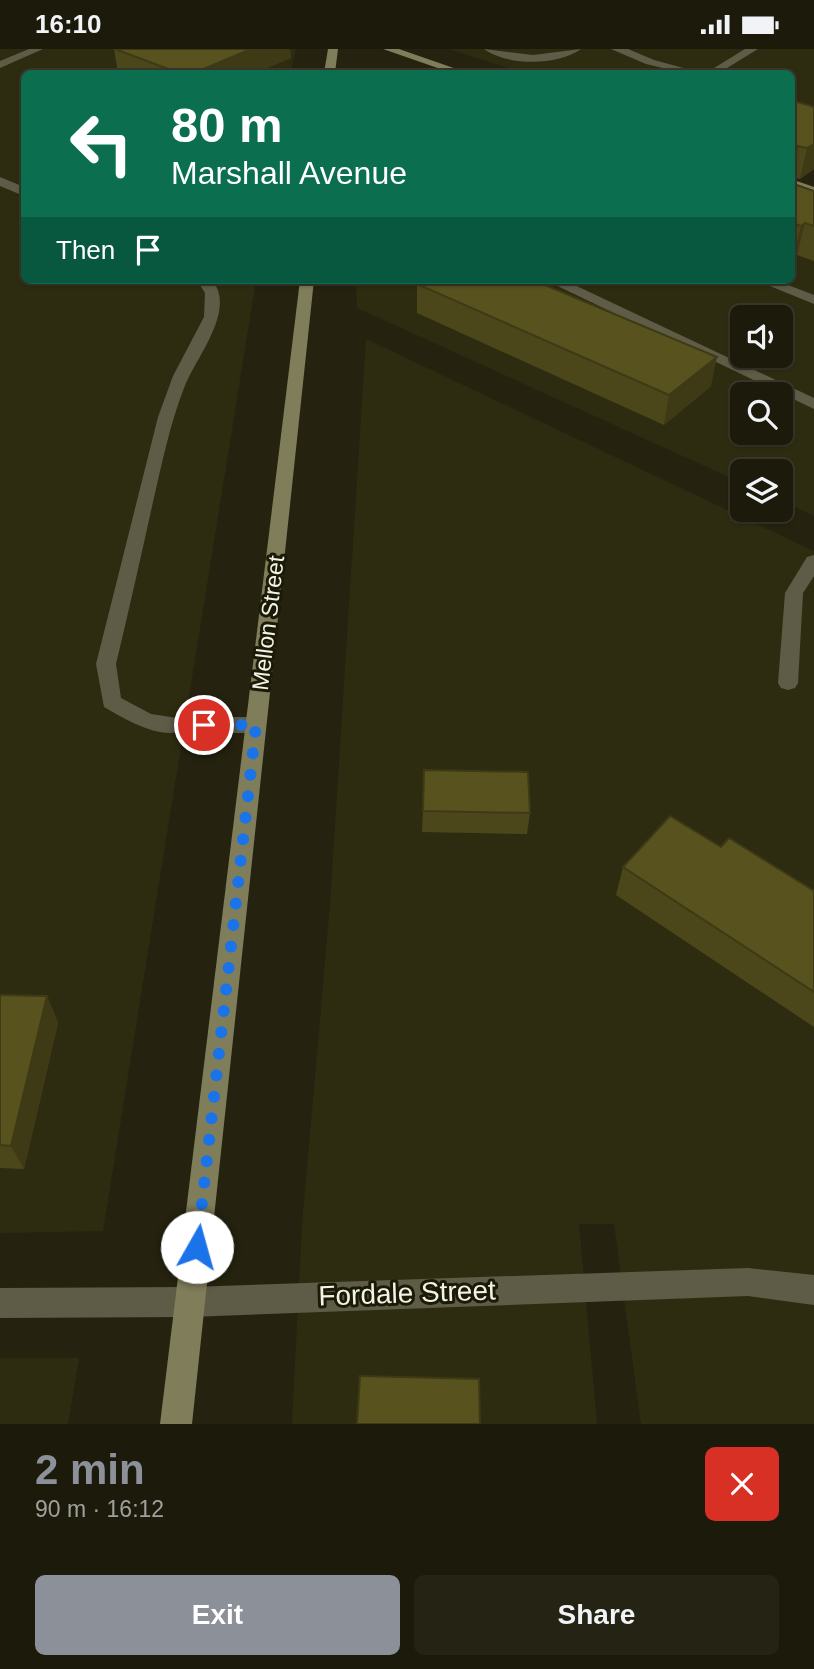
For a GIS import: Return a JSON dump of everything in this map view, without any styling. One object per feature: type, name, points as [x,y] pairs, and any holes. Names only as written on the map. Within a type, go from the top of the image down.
[{"type":"street","points":[[0,65],[38,49]]},
{"type":"street","points":[[330,70],[333,49]]},
{"type":"street","points":[[388,49],[453,70]]},
{"type":"street","points":[[489,49],[532,59],[553,57],[576,49]]},
{"type":"street","points":[[616,49],[638,55],[650,62],[684,70]]},
{"type":"street","points":[[717,70],[753,49]]},
{"type":"street","points":[[0,181],[21,191]]},
{"type":"street","points":[[795,184],[814,191]]},
{"type":"street","points":[[209,284],[215,306],[207,328],[192,350],[161,431],[106,664],[111,702],[147,721],[177,725],[256,725]]},
{"type":"street","name":"Mellon Street","points":[[176,1424],[307,284]]},
{"type":"street","points":[[560,284],[814,404]]},
{"type":"street","points":[[772,284],[814,300]]},
{"type":"street","points":[[788,683],[794,593],[814,561]]},
{"type":"street","name":"Fordale Street","points":[[0,1303],[190,1302],[748,1282],[814,1290]]},
{"type":"shaded area","points":[[0,49],[296,49],[291,70],[21,70],[21,284],[255,284],[103,1231],[0,1233]]},
{"type":"shaded area","points":[[449,49],[814,49],[814,168],[795,161],[795,70],[515,70]]},
{"type":"shaded area","points":[[795,218],[814,225],[814,516],[793,506],[793,459],[730,459],[730,478],[357,308],[356,284],[795,284]]},
{"type":"shaded area","points":[[366,339],[730,511],[730,522],[753,522],[814,551],[814,1424],[641,1424],[614,1224],[579,1224],[597,1424],[292,1424],[302,1226],[330,905]]},
{"type":"shaded area","points":[[0,1358],[79,1358],[68,1424],[0,1424]]},
{"type":"building","points":[[115,49],[251,49],[201,70],[171,70]]},
{"type":"building","points":[[795,101],[814,107],[814,144],[807,148],[797,146],[796,156]]},
{"type":"building","points":[[795,184],[814,191],[814,226],[805,223],[801,226],[795,224]]},
{"type":"building","points":[[417,284],[543,284],[717,357],[669,395]]},
{"type":"building","points":[[424,770],[528,772],[530,813],[423,811]]},
{"type":"building","points":[[670,816],[721,847],[729,838],[814,891],[814,992],[623,867]]},
{"type":"building","points":[[0,995],[47,996],[11,1146],[0,1145]]},
{"type":"building","points":[[360,1376],[479,1379],[480,1424],[357,1424]]},
{"type":"route","points":[[197,1247],[256,725],[204,725]]}]
